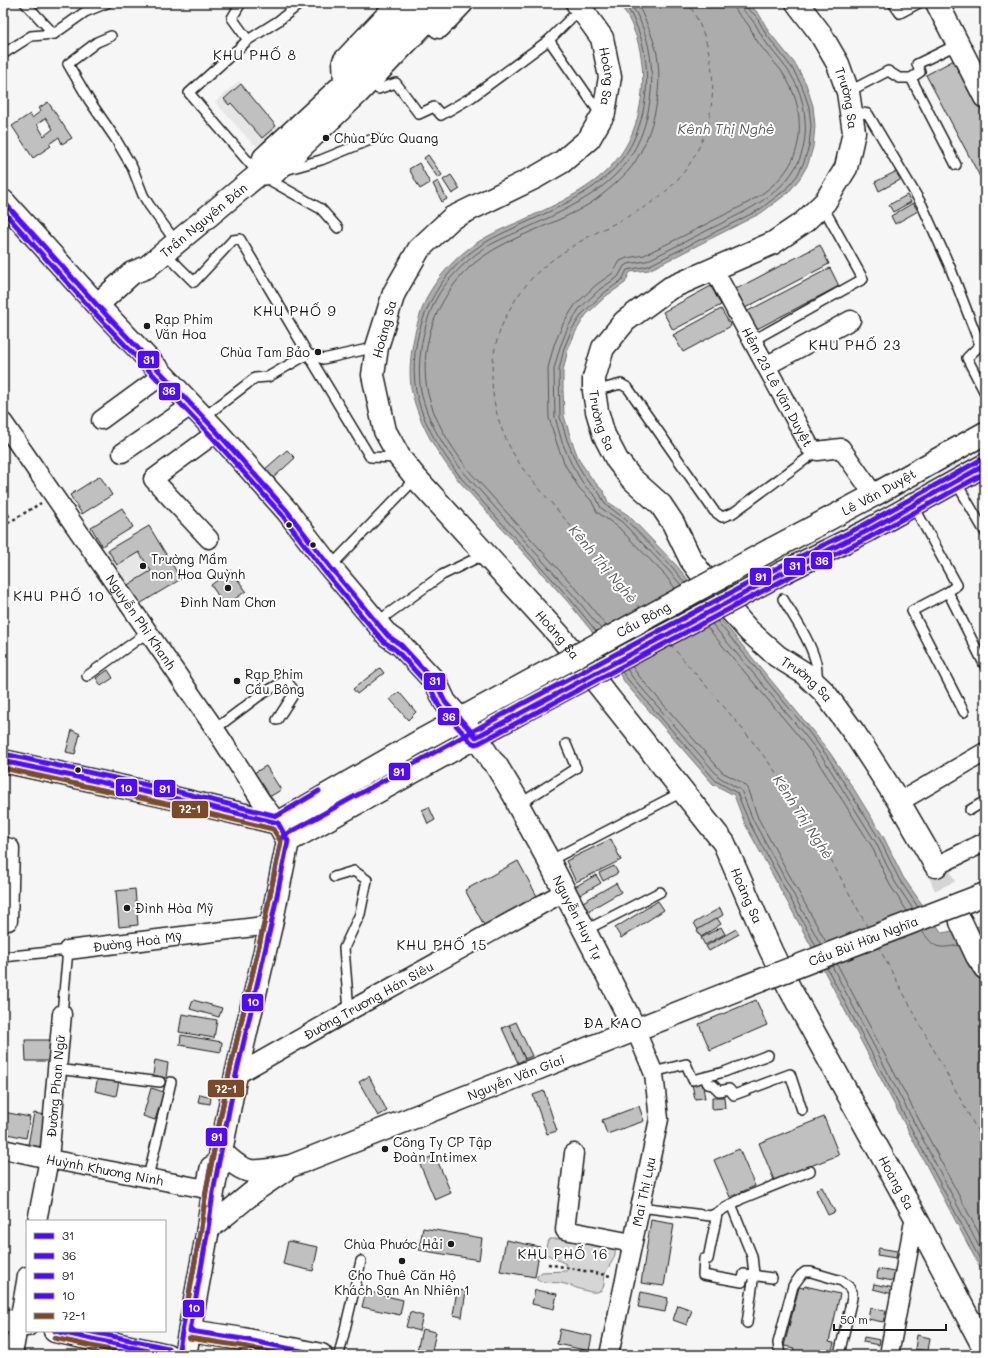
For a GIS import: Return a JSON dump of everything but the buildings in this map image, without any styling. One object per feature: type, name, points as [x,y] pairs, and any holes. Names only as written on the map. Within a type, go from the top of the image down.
[{"type":"street","points":[[360,85],[344,61],[399,3]]},
{"type":"street","points":[[360,85],[420,3]]},
{"type":"street","points":[[360,85],[444,3]]},
{"type":"street","points":[[360,85],[462,3]]},
{"type":"street","name":"Trường Sa","points":[[798,3],[820,34],[838,64],[850,102],[854,132],[846,168],[822,205],[804,222],[773,243],[670,288],[625,321],[603,348],[594,378],[597,412],[604,435],[617,460],[631,478],[661,505],[673,523],[691,560],[718,596],[749,631],[777,656],[804,673],[824,692],[855,734],[899,802],[936,866]]},
{"type":"street","points":[[937,3],[985,97]]},
{"type":"street","name":"Hoàng Sa","points":[[579,6],[602,38],[610,76],[604,113],[589,139],[562,162],[536,177],[452,218],[419,249],[394,293],[377,347],[373,375],[385,430],[400,458],[416,478],[559,635],[682,792],[724,843],[771,951],[790,989],[915,1216],[985,1350]]},
{"type":"street","name":"Trần Nguyên Đán","points":[[100,308],[132,273],[147,267],[170,247],[267,173],[264,158],[360,85]]},
{"type":"street","name":"Nguyễn Huy Tự","points":[[3,201],[100,308],[164,374],[287,511],[330,567],[383,629],[394,652],[433,696],[445,702],[476,737],[490,760],[492,768],[512,800],[518,805],[549,861],[636,1031]]},
{"type":"street","name":"Hẻm 23 Lê Văn Duyệt","points":[[714,270],[810,447],[817,452],[841,448],[874,495]]},
{"type":"street","points":[[766,366],[851,320]]},
{"type":"street","points":[[101,420],[164,374]]},
{"type":"street","points":[[122,453],[204,418]]},
{"type":"street","points":[[204,418],[153,479],[209,539]]},
{"type":"street","name":"Nguyễn Phi Khanh","points":[[3,422],[215,729],[283,832]]},
{"type":"street","name":"Lê Văn Duyệt","points":[[772,549],[874,495],[985,433]]},
{"type":"street","points":[[913,505],[985,465]]},
{"type":"street","name":"Cầu Bông","points":[[283,832],[476,737],[784,572],[865,532],[913,505]]},
{"type":"street","name":"Cầu Bông","points":[[283,832],[422,740],[772,549]]},
{"type":"street","points":[[899,802],[985,752]]},
{"type":"street","points":[[3,761],[178,799],[283,832],[271,925],[236,1075],[213,1192],[208,1229],[185,1355]]},
{"type":"street","points":[[936,866],[985,842]]},
{"type":"street","points":[[3,846],[10,848],[8,921]]},
{"type":"street","name":"Đường Trương Hán Siêu","points":[[236,1075],[349,1010],[564,892]]},
{"type":"street","name":"Cầu Bùi Hữu Nghĩa","points":[[741,988],[985,894]]},
{"type":"street","points":[[961,922],[977,956],[985,968]]},
{"type":"street","name":"Đường Hoà Mỹ","points":[[68,950],[271,925]]},
{"type":"street","name":"Nguyễn Văn Giai","points":[[221,1151],[239,1167],[247,1170],[258,1172],[291,1166],[636,1031],[741,988]]},
{"type":"street","name":"Đường Phan Ngữ","points":[[37,1220],[48,1159],[62,1014]]},
{"type":"street","name":"Mai Thị Lựu","points":[[609,1355],[659,1119],[653,1072],[636,1031]]},
{"type":"street","name":"Huỳnh Khương Ninh","points":[[3,1149],[201,1188],[206,1184],[210,1168],[216,1154],[221,1151]]},
{"type":"street","points":[[574,1154],[565,1230],[632,1243]]},
{"type":"street","name":"Nguyễn Văn Giai","points":[[208,1229],[257,1189],[291,1166]]},
{"type":"street","points":[[889,1355],[915,1216]]},
{"type":"street","points":[[12,1355],[16,1323],[26,1280]]},
{"type":"street","points":[[190,1331],[239,1347],[321,1355]]},
{"type":"street","points":[[60,1332],[167,1355]]},
{"type":"lane","points":[[25,3],[54,34]]},
{"type":"lane","points":[[3,54],[31,36],[54,34],[85,12],[107,3]]},
{"type":"lane","points":[[241,3],[232,18],[248,40]]},
{"type":"lane","points":[[301,3],[278,21],[248,40],[189,93],[267,173],[320,209],[338,228]]},
{"type":"lane","points":[[893,3],[900,13],[919,3]]},
{"type":"lane","points":[[360,85],[396,83],[419,114],[434,107],[441,115],[472,97],[549,40],[579,6]]},
{"type":"lane","points":[[111,36],[97,42],[68,64],[132,167],[143,195],[170,247],[194,282],[233,240],[240,239],[370,457],[400,458]]},
{"type":"lane","points":[[549,40],[602,117]]},
{"type":"lane","points":[[958,44],[917,64],[920,72],[911,78],[899,78],[888,71],[850,102],[868,114],[922,205],[950,267],[980,345],[967,358],[985,393]]},
{"type":"lane","points":[[911,78],[956,165]]},
{"type":"lane","points":[[267,173],[321,160],[375,138]]},
{"type":"lane","points":[[752,341],[863,279],[822,205]]},
{"type":"lane","points":[[204,418],[255,378],[268,377],[308,354],[323,359],[377,347]]},
{"type":"lane","points":[[594,391],[621,384],[628,388],[714,511],[722,517],[733,513],[817,452]]},
{"type":"lane","points":[[330,567],[416,478]]},
{"type":"lane","points":[[956,482],[985,532]]},
{"type":"lane","points":[[913,505],[957,585],[948,592],[912,611],[964,712]]},
{"type":"lane","points":[[383,629],[442,576],[485,554]]},
{"type":"lane","points":[[948,592],[985,666]]},
{"type":"lane","points":[[783,599],[801,628],[809,645],[816,663],[819,686]]},
{"type":"lane","points":[[87,676],[148,632]]},
{"type":"lane","points":[[215,729],[259,696],[286,680],[295,692],[276,720]]},
{"type":"lane","points":[[518,805],[576,768],[566,744]]},
{"type":"lane","points":[[549,861],[682,792]]},
{"type":"lane","points":[[970,810],[985,802]]},
{"type":"lane","points":[[334,877],[354,871],[368,880],[360,914],[344,948],[349,1010]]},
{"type":"lane","points":[[584,930],[660,892]]},
{"type":"lane","name":"Đường Hoà Mỹ","points":[[3,957],[68,950]]},
{"type":"lane","name":"Đường Phan Ngữ","points":[[62,1014],[68,950]]},
{"type":"lane","points":[[653,1072],[686,1064],[693,1080],[705,1078],[768,1055]]},
{"type":"lane","points":[[57,1069],[160,1082]]},
{"type":"lane","points":[[705,1078],[708,1084],[713,1085],[719,1091],[729,1089],[734,1096],[790,1074],[802,1110]]},
{"type":"lane","points":[[148,1178],[171,1082]]},
{"type":"lane","points":[[640,1207],[711,1216],[717,1214],[731,1204],[810,1171]]},
{"type":"lane","points":[[731,1204],[752,1256],[754,1274],[747,1323]]},
{"type":"lane","points":[[717,1214],[708,1259],[704,1259],[703,1275],[742,1282],[744,1274],[754,1274],[772,1278]]},
{"type":"lane","points":[[339,1355],[361,1261]]},
{"type":"lane","points":[[780,1355],[778,1344],[793,1286],[801,1275],[805,1272],[811,1272],[842,1281],[852,1292],[852,1298],[839,1355]]},
{"type":"path","points":[[3,526],[53,495]]},
{"type":"path","points":[[548,1264],[625,1278]]},
{"type":"shaded area","points":[[239,81],[281,131],[264,147],[253,144],[215,102]]},
{"type":"shaded area","name":"Trường Mầm non Hoa Quỳnh","points":[[149,526],[181,579],[138,605],[103,553]]},
{"type":"shaded area","points":[[550,1239],[568,1239],[615,1248],[614,1259],[606,1271],[604,1284],[600,1291],[590,1292],[561,1283],[540,1281],[537,1279],[537,1276],[542,1272],[566,1271],[568,1269],[566,1264],[546,1254],[547,1243]]},
{"type":"water","name":"Kênh Thị Nghè","points":[[619,3],[748,3],[759,14],[769,32],[796,65],[806,84],[813,106],[815,126],[813,147],[808,164],[800,178],[788,193],[761,213],[649,270],[630,272],[625,283],[606,296],[586,315],[576,331],[568,349],[563,371],[564,416],[579,460],[592,479],[604,492],[608,502],[628,515],[676,565],[830,753],[884,838],[903,877],[942,933],[985,925],[985,1277],[808,940],[745,824],[734,795],[713,784],[626,684],[590,629],[568,602],[459,481],[431,440],[415,405],[410,382],[413,343],[423,306],[432,288],[442,275],[459,256],[478,242],[566,199],[585,188],[617,159],[629,141],[637,119],[643,80],[639,45],[631,23]]},
{"type":"ferry route","points":[[641,609],[526,473],[511,450],[501,426],[494,402],[492,378],[494,353],[500,330],[511,306],[532,278],[563,252],[633,214],[655,200],[683,173],[697,151],[707,127],[712,102],[712,77],[709,51],[700,26],[688,3]]},
{"type":"ferry route","points":[[670,644],[745,732],[774,769],[819,839],[868,928]]},
{"type":"ferry route","points":[[878,946],[985,1145]]},
{"type":"tunnel","points":[[936,866],[961,922]]},
{"type":"transit line","name":"31","points":[[3,201],[97,305],[217,432],[287,511],[330,567],[388,636],[401,645],[436,683],[445,702],[476,737],[784,572],[865,532],[985,465]]},
{"type":"transit line","name":"36","points":[[3,211],[92,310],[212,437],[282,515],[325,572],[383,641],[396,650],[430,687],[439,706],[471,742],[475,744],[787,578],[868,538],[985,473]]},
{"type":"transit line","name":"91","points":[[178,1354],[201,1228],[206,1191],[229,1074],[283,836],[522,704],[781,566],[862,526],[982,459]]},
{"type":"transit line","name":"91","points":[[4,754],[179,792],[277,816],[319,791]]},
{"type":"transit line","name":"10","points":[[3,761],[178,799],[278,823],[288,841],[271,925],[236,1075],[213,1192],[190,1331],[243,1339],[321,1355]]},
{"type":"transit line","name":"72-1","points":[[3,768],[273,829],[281,842],[264,924],[229,1074],[206,1191],[187,1307]]},
{"type":"transit line","name":"10","points":[[60,1332],[167,1355]]},
{"type":"transit line","name":"91","points":[[93,1332],[168,1348]]},
{"type":"transit line","name":"72-1","points":[[54,1338],[134,1355]]},
{"type":"transit line","name":"72-1","points":[[189,1338],[242,1346],[286,1355]]},
{"type":"place","name":"Chùa Đức Quang","points":[[326,138]]},
{"type":"place","name":"Rạp Phim Văn Hoa","points":[[147,326]]},
{"type":"place","name":"Chùa Tam Bảo","points":[[318,352]]},
{"type":"place","name":"Trường Mầm non Hoa Quỳnh","points":[[143,566]]},
{"type":"place","name":"Đình Nam Chơn","points":[[228,588]]},
{"type":"place","name":"Rạp Phim Cầu Bông","points":[[237,681]]},
{"type":"place","name":"Đình Hòa Mỹ","points":[[127,908]]},
{"type":"place","name":"Công Ty CP Tập Đoàn Intimex","points":[[385,1149]]},
{"type":"place","name":"Chùa Phước Hải","points":[[451,1244]]},
{"type":"place","name":"Cho Thuê Căn Hộ Khách Sạn An Nhiên 1","points":[[402,1261]]},
{"type":"district","name":"KHU PHỐ 8","points":[[255,55]]},
{"type":"district","name":"KHU PHỐ 9","points":[[295,311]]},
{"type":"district","name":"KHU PHỐ 23","points":[[855,345]]},
{"type":"district","name":"KHU PHỐ 10","points":[[59,596]]},
{"type":"district","name":"KHU PHỐ 15","points":[[442,945]]},
{"type":"district","name":"ĐA KAO","points":[[613,1023]]},
{"type":"district","name":"KHU PHỐ 16","points":[[563,1254]]}]
